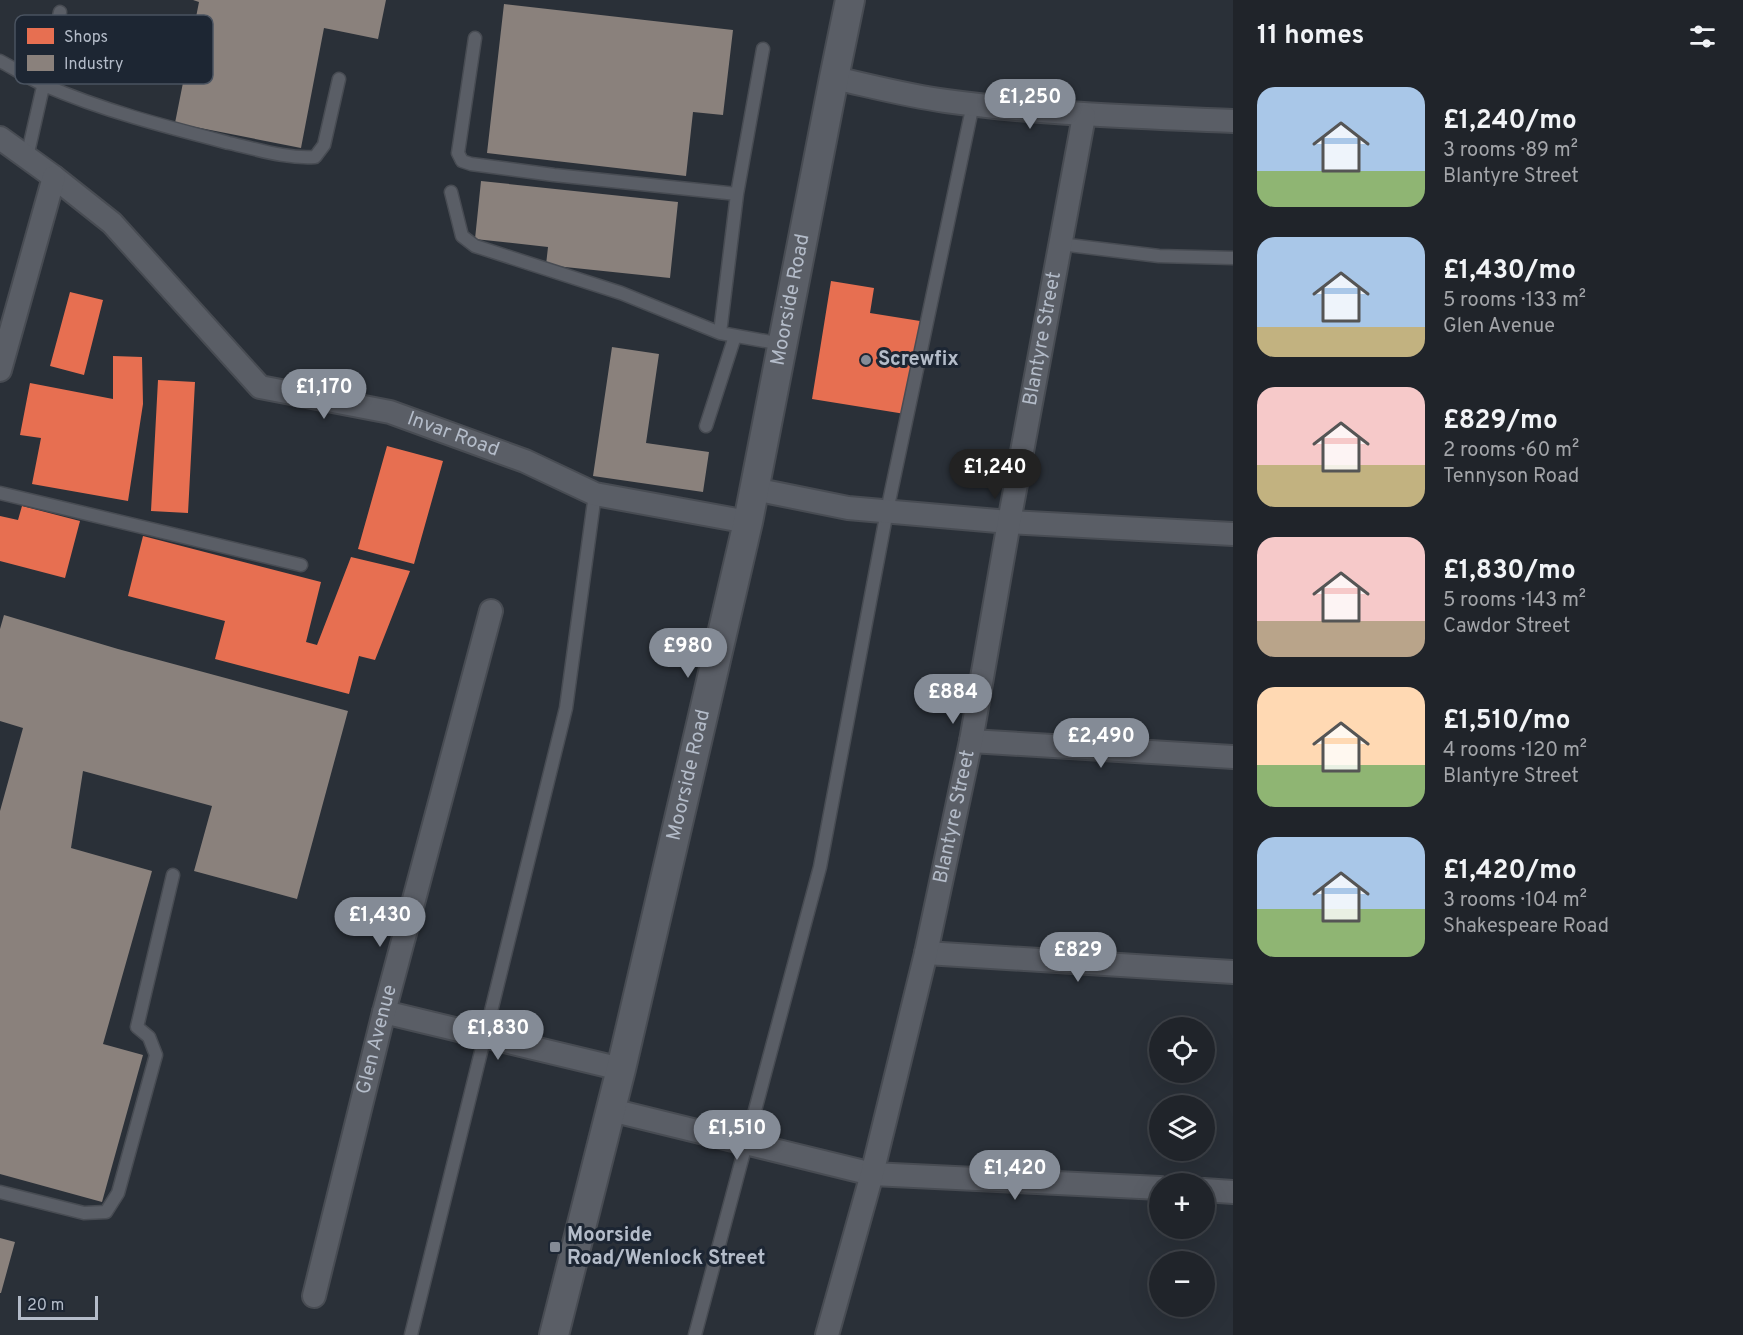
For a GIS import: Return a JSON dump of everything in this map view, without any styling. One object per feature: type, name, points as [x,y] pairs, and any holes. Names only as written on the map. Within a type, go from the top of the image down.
[{"type":"street","name":"Moorside Road","points":[[554,1335],[621,1070],[748,522],[850,0]]},
{"type":"street","points":[[834,78],[944,101],[1084,116],[1233,121]]},
{"type":"street","name":"Blantyre Street","points":[[827,1335],[872,1174],[926,953],[971,741],[1084,116]]},
{"type":"street","name":"Invar Road","points":[[0,138],[112,222],[260,387],[390,412],[525,461],[595,494],[748,522]]},
{"type":"street","points":[[0,370],[5,334],[54,177]]},
{"type":"street","points":[[754,489],[848,508],[1009,522],[1233,534]]},
{"type":"street","name":"Glen Avenue","points":[[314,1296],[384,1012],[491,611]]},
{"type":"street","points":[[971,741],[1233,757]]},
{"type":"street","points":[[926,953],[1233,972]]},
{"type":"street","points":[[384,1012],[621,1070]]},
{"type":"street","points":[[611,1110],[872,1174],[1149,1187]]},
{"type":"street","points":[[1215,1191],[1233,1192]]},
{"type":"lane","points":[[474,38],[458,153],[462,160],[471,164],[554,175],[737,194]]},
{"type":"lane","points":[[720,333],[737,194],[763,49]]},
{"type":"lane","points":[[0,61],[15,69]]},
{"type":"lane","points":[[27,158],[44,85],[126,115],[180,131],[279,155],[315,158],[324,145],[339,79]]},
{"type":"lane","points":[[695,1335],[820,867],[887,511],[973,104]]},
{"type":"lane","points":[[451,192],[462,236],[475,246],[621,293],[720,333],[782,344]]},
{"type":"lane","points":[[1060,244],[1159,256],[1233,258]]},
{"type":"lane","points":[[706,426],[735,336]]},
{"type":"lane","points":[[0,493],[301,565]]},
{"type":"lane","points":[[411,1335],[566,708],[595,494]]},
{"type":"lane","points":[[0,1192],[84,1213],[106,1212],[118,1192],[156,1055],[148,1037],[137,1027],[173,875]]},
{"type":"building: Shops","name":"Screwfix","points":[[831,281],[874,288],[870,313],[920,321],[905,414],[812,399]]},
{"type":"building: Shops","points":[[70,292],[103,300],[84,375],[50,366]]},
{"type":"building: Shops","points":[[113,356],[142,357],[143,404],[128,501],[32,484],[41,438],[20,435],[30,383],[113,399]]},
{"type":"building: Shops","points":[[158,380],[195,382],[188,513],[151,511]]},
{"type":"building: Shops","points":[[387,446],[443,461],[414,564],[358,549]]},
{"type":"building: Shops","points":[[22,506],[80,521],[65,578],[0,561],[0,516],[18,520]]},
{"type":"building: Shops","points":[[143,536],[321,582],[306,642],[317,645],[351,557],[410,571],[375,660],[359,656],[349,694],[215,659],[225,621],[128,596]]},
{"type":"building: Industry","points":[[193,0],[386,0],[378,39],[324,28],[301,148],[175,123],[183,84],[213,84],[213,15],[196,15],[199,2]]},
{"type":"building: Industry","points":[[504,4],[733,30],[723,115],[693,112],[686,176],[487,153]]},
{"type":"building: Industry","points":[[481,181],[678,202],[670,278],[546,265],[548,247],[475,239]]},
{"type":"building: Industry","points":[[612,347],[659,354],[646,443],[709,452],[703,492],[593,476]]},
{"type":"building: Industry","points":[[4,615],[118,649],[348,711],[297,899],[194,871],[212,806],[83,771],[71,848],[152,871],[103,1044],[143,1055],[102,1202],[0,1174],[0,811],[23,728],[0,721],[0,629]]},
{"type":"building: Industry","points":[[0,1238],[15,1242],[1,1293],[0,1293]]},
{"type":"place","name":"Screwfix","points":[[866,360]]},
{"type":"place","name":"Moorside Road/Wenlock Street","points":[[555,1247]]}]
